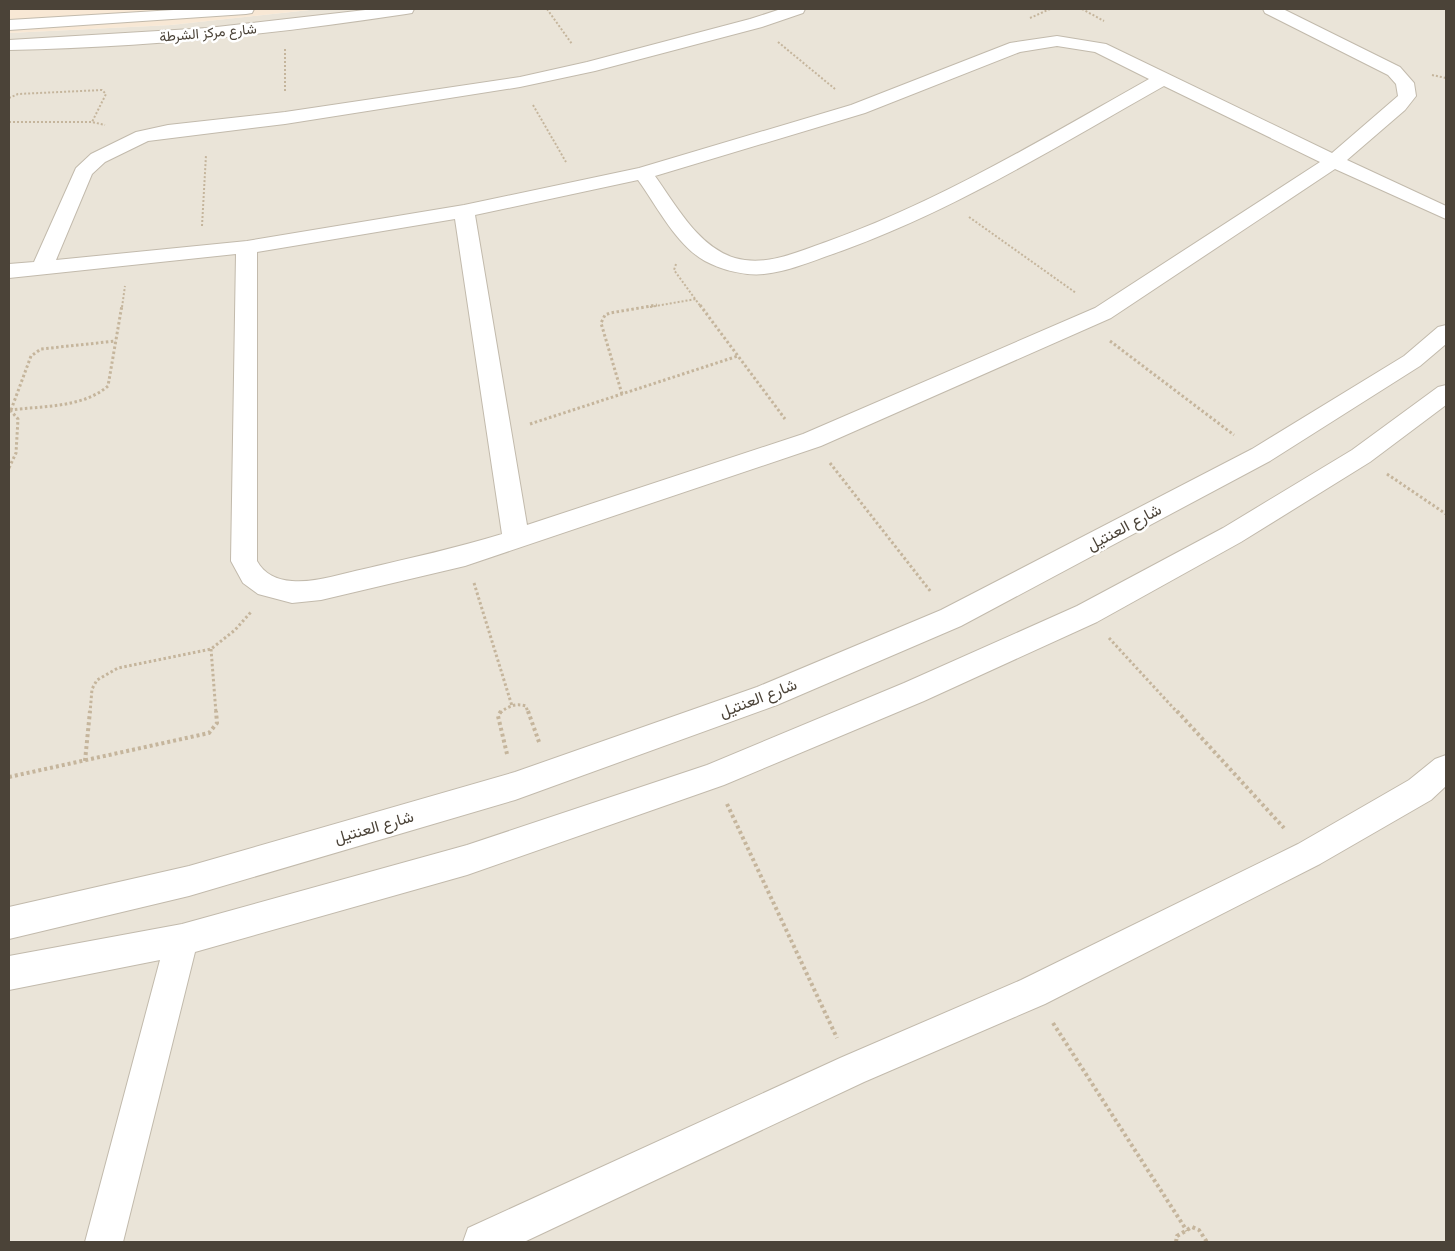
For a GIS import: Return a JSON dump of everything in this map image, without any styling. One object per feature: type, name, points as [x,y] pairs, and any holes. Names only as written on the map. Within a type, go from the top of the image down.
[{"type":"street","name":"شارع مركز الشرطة","points":[[9,25],[56,24],[246,9]]},
{"type":"street","name":"شارع مركز الشرطة","points":[[9,45],[167,37],[285,26],[406,9]]},
{"type":"street","points":[[42,268],[83,172],[98,158],[119,146],[143,136],[168,131],[285,118],[520,82],[588,67],[756,23],[797,9]]},
{"type":"street","points":[[247,247],[244,561],[252,576],[267,587],[292,592],[321,588],[465,556],[807,442],[1094,317],[1334,162],[1399,106],[1407,96],[1405,83],[1394,70],[1271,9]]},
{"type":"street","points":[[48,44],[56,24]]},
{"type":"street","points":[[9,271],[247,247],[464,211],[643,174],[858,109],[1016,47],[1035,42],[1079,43],[1100,48],[1334,162],[1446,213]]},
{"type":"street","points":[[643,174],[697,246],[710,256],[729,264],[750,267],[772,266],[857,239],[947,200],[1162,79]]},
{"type":"street","points":[[464,211],[516,540]]},
{"type":"street","name":"شارع العنتيل","points":[[9,923],[189,880],[515,786],[766,696],[951,618],[1261,455],[1412,361],[1446,332]]},
{"type":"street","points":[[9,974],[182,940],[467,860],[714,776],[914,692],[1087,614],[1232,535],[1361,456],[1446,393]]},
{"type":"street","points":[[482,1242],[852,1070],[1033,992],[1309,854],[1420,790],[1446,768]]},
{"type":"street","points":[[104,1242],[182,940]]},
{"type":"path","points":[[547,9],[588,67]]},
{"type":"path","points":[[756,23],[858,109]]},
{"type":"path","points":[[285,26],[285,118]]},
{"type":"path","points":[[520,82],[580,186]]},
{"type":"path","points":[[9,98],[18,94],[102,90],[106,94],[92,122]]},
{"type":"path","points":[[9,122],[92,122],[143,136]]},
{"type":"path","points":[[201,251],[208,127]]},
{"type":"path","points":[[947,200],[1094,317],[1261,455]]},
{"type":"path","points":[[697,246],[685,252],[677,260],[674,270],[738,356],[951,618]]},
{"type":"path","points":[[10,410],[99,394],[108,386],[130,258]]},
{"type":"path","points":[[622,394],[600,323],[602,319],[610,313],[696,299]]},
{"type":"path","points":[[10,410],[31,356],[35,352],[41,349],[116,341]]},
{"type":"path","points":[[500,434],[738,356]]},
{"type":"path","points":[[9,468],[16,453],[18,419],[10,410]]},
{"type":"path","points":[[1361,456],[1446,514]]},
{"type":"path","points":[[465,556],[512,706]]},
{"type":"path","points":[[84,761],[92,689],[97,680],[118,668],[211,649],[235,630],[254,609],[267,587]]},
{"type":"path","points":[[1087,614],[1309,854]]},
{"type":"path","points":[[9,777],[212,730],[218,723],[211,649]]},
{"type":"path","points":[[515,786],[498,716],[501,710],[512,706],[522,704],[528,708],[550,775]]},
{"type":"path","points":[[714,776],[852,1070]]},
{"type":"path","points":[[1033,992],[1187,1231]]},
{"type":"path","points":[[1176,1242],[1177,1236],[1192,1227],[1199,1230],[1208,1242]]},
{"type":"shaded area","points":[[9,9],[319,9],[171,25],[9,33]]},
{"type":"shaded area","points":[[319,9],[1446,9],[1446,1242],[9,1242],[9,33],[171,25]]}]
